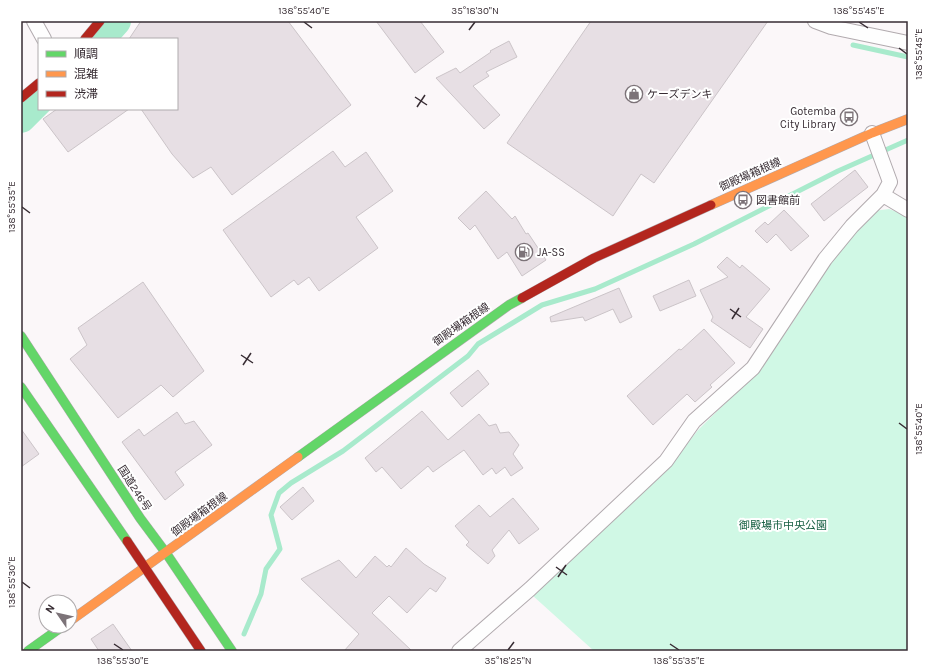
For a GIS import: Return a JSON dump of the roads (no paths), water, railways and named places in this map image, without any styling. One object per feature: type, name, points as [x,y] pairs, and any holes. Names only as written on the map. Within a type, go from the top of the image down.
[{"type":"main road","points":[[86,38],[100,21]]},
{"type":"main road","points":[[21,98],[38,84]]},
{"type":"main road","name":"御殿場箱根線","points":[[78,615],[509,305],[594,258],[872,133],[908,119]]},
{"type":"main road","name":"国道246号","points":[[21,336],[140,518],[166,552],[232,651]]},
{"type":"main road","points":[[22,389],[201,651]]},
{"type":"main road","points":[[28,651],[52,634]]},
{"type":"street","points":[[34,21],[43,38]]},
{"type":"street","points":[[815,21],[831,27],[908,43]]},
{"type":"street","points":[[459,651],[530,589],[666,461],[694,421],[753,368],[825,259],[852,226],[883,195],[890,182],[872,133]]},
{"type":"street","points":[[883,195],[908,210]]},
{"type":"waterway","points":[[101,38],[116,21]]},
{"type":"waterway","points":[[853,45],[908,57]]},
{"type":"waterway","points":[[21,118],[38,101]]},
{"type":"waterway","points":[[244,634],[261,594],[266,569],[280,549],[271,515],[279,493],[291,483],[343,451],[468,356],[478,344],[542,305],[595,289],[694,244],[838,171],[908,140]]},
{"type":"place","name":"ケーズデンキ","points":[[634,94]]},
{"type":"place","name":"Gotemba City Library","points":[[849,117]]},
{"type":"place","name":"図書館前","points":[[743,200]]},
{"type":"place","name":"JA-SS","points":[[524,252]]},
{"type":"park label","name":"御殿場市中央公園","points":[[783,525]]}]
